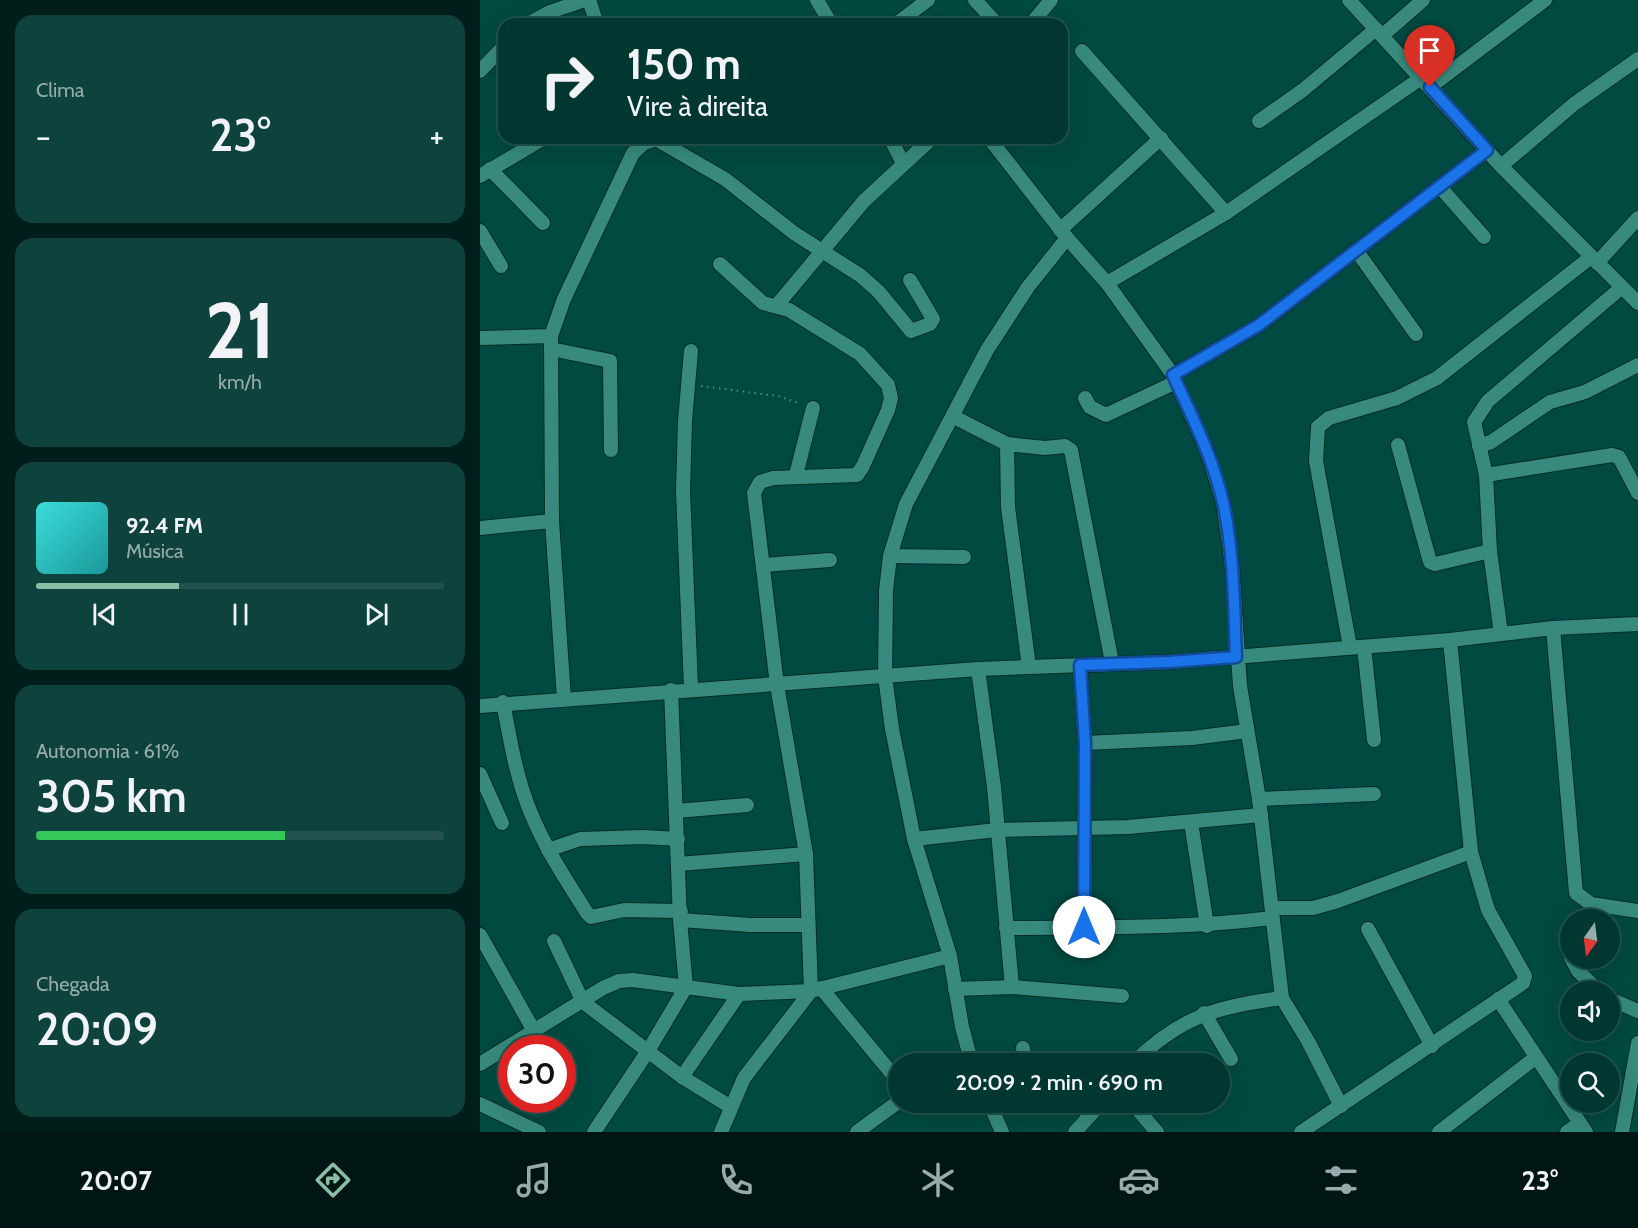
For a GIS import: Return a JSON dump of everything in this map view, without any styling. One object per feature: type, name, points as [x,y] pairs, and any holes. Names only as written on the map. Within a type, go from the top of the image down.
[{"type":"street","points":[[539,18],[587,0],[594,18]]},
{"type":"street","points":[[818,0],[828,18]]},
{"type":"street","points":[[904,18],[928,0]]},
{"type":"street","points":[[975,0],[992,18]]},
{"type":"street","points":[[1036,18],[1051,0]]},
{"type":"street","points":[[1349,0],[1501,166],[1638,303]]},
{"type":"street","points":[[1259,121],[1423,0]]},
{"type":"street","points":[[1107,283],[1226,213],[1545,0]]},
{"type":"street","points":[[1082,51],[1226,213]]},
{"type":"street","points":[[480,71],[498,52]]},
{"type":"street","points":[[1501,166],[1574,104],[1638,59]]},
{"type":"street","points":[[965,1053],[950,956],[914,839],[892,729],[885,676],[886,591],[890,556],[906,504],[993,341],[1028,287],[1064,234],[1161,138]]},
{"type":"street","points":[[534,144],[485,173],[543,223]]},
{"type":"street","points":[[564,699],[552,521],[551,343],[564,299],[633,153],[643,144]]},
{"type":"street","points":[[666,144],[725,179],[820,250],[861,276],[879,292],[911,331],[930,324],[933,319],[910,280]]},
{"type":"street","points":[[893,144],[903,163]]},
{"type":"street","points":[[777,305],[820,250],[864,201],[925,144]]},
{"type":"street","points":[[994,144],[1064,234],[1107,283],[1175,378],[1207,451],[1223,502],[1232,565],[1236,657],[1259,799],[1282,998],[1308,1041],[1341,1106]]},
{"type":"street","points":[[1085,398],[1090,407],[1106,415],[1175,378],[1259,325],[1487,150]]},
{"type":"street","points":[[1440,187],[1484,237]]},
{"type":"street","points":[[1374,740],[1357,647],[1316,461],[1318,427],[1329,418],[1397,398],[1437,378],[1476,345],[1518,317],[1594,260],[1638,218]]},
{"type":"street","points":[[480,231],[501,266]]},
{"type":"street","points":[[1356,250],[1416,334]]},
{"type":"street","points":[[720,264],[763,303],[777,305],[860,354],[888,385],[891,398],[863,466],[857,475],[796,475],[773,478],[756,486],[754,500],[777,685],[807,854],[808,925],[816,990],[888,1070]]},
{"type":"street","points":[[1501,634],[1490,551],[1486,475],[1474,422],[1488,400],[1621,288]]},
{"type":"street","points":[[480,338],[551,343],[611,363],[611,450]]},
{"type":"street","points":[[691,351],[685,421],[683,491],[691,688]]},
{"type":"street","points":[[1479,446],[1491,442],[1550,402],[1585,392],[1638,366]]},
{"type":"street","points":[[796,475],[813,408]]},
{"type":"street","points":[[954,417],[1007,444],[1037,448],[1065,446],[1071,450],[1112,663]]},
{"type":"street","points":[[1007,444],[1008,507],[1029,667]]},
{"type":"street","points":[[1398,445],[1432,564],[1490,551]]},
{"type":"street","points":[[1486,475],[1612,455],[1619,457],[1638,493]]},
{"type":"street","points":[[480,528],[552,521]]},
{"type":"street","points":[[890,556],[964,557]]},
{"type":"street","points":[[763,565],[830,560]]},
{"type":"street","points":[[480,706],[503,702],[691,688],[777,685],[978,669],[1169,662],[1450,640],[1553,628],[1638,624]]},
{"type":"street","points":[[1553,628],[1576,893],[1591,904],[1638,911]]},
{"type":"street","points":[[1301,1132],[1523,983],[1525,976],[1488,910],[1471,852],[1450,640]]},
{"type":"street","points":[[1080,665],[1085,743],[1084,927]]},
{"type":"street","points":[[978,669],[994,787],[1011,987]]},
{"type":"street","points":[[594,1132],[648,1051],[686,987],[680,915],[671,690]]},
{"type":"street","points":[[503,702],[514,758],[529,810],[548,850],[591,917],[624,910],[680,915],[750,926],[808,925]]},
{"type":"street","points":[[1085,743],[1181,739],[1247,731]]},
{"type":"street","points":[[480,774],[502,823]]},
{"type":"street","points":[[1259,799],[1374,794]]},
{"type":"street","points":[[676,811],[747,806]]},
{"type":"street","points":[[914,839],[997,830],[1084,830],[1261,815]]},
{"type":"street","points":[[1191,822],[1207,926]]},
{"type":"street","points":[[548,850],[580,839],[643,837],[678,839]]},
{"type":"street","points":[[1006,927],[1207,926],[1272,913],[1313,908],[1338,901],[1471,852]]},
{"type":"street","points":[[678,864],[807,854]]},
{"type":"street","points":[[1368,929],[1432,1046]]},
{"type":"street","points":[[480,935],[534,1031]]},
{"type":"street","points":[[554,941],[583,1002],[682,1077],[731,1107]]},
{"type":"street","points":[[480,1064],[619,981],[633,980],[739,994],[816,990],[950,956]]},
{"type":"street","points":[[1577,969],[1588,981]]},
{"type":"street","points":[[955,989],[1011,987],[1122,996]]},
{"type":"street","points":[[721,1132],[744,1078],[816,990]]},
{"type":"street","points":[[682,1077],[739,994]]},
{"type":"street","points":[[1145,1053],[1178,1026],[1204,1013],[1241,1004],[1282,998]]},
{"type":"street","points":[[1498,999],[1583,1128],[1567,1132]]},
{"type":"street","points":[[1620,1003],[1638,1011]]},
{"type":"street","points":[[1204,1013],[1231,1059]]},
{"type":"street","points":[[1622,1132],[1638,1043]]},
{"type":"street","points":[[1023,1048],[1024,1053]]},
{"type":"street","points":[[1439,1132],[1535,1058]]},
{"type":"street","points":[[480,1104],[539,1132]]},
{"type":"street","points":[[858,1132],[888,1110]]},
{"type":"street","points":[[994,1113],[1002,1132]]},
{"type":"street","points":[[1075,1132],[1092,1113]]},
{"type":"street","points":[[1141,1113],[1157,1132]]},
{"type":"path","points":[[689,384],[777,396],[813,408]]},
{"type":"route","points":[[1084,927],[1085,743],[1080,665],[1236,657],[1232,565],[1223,502],[1207,451],[1173,375],[1259,325],[1487,150],[1430,87]]}]
